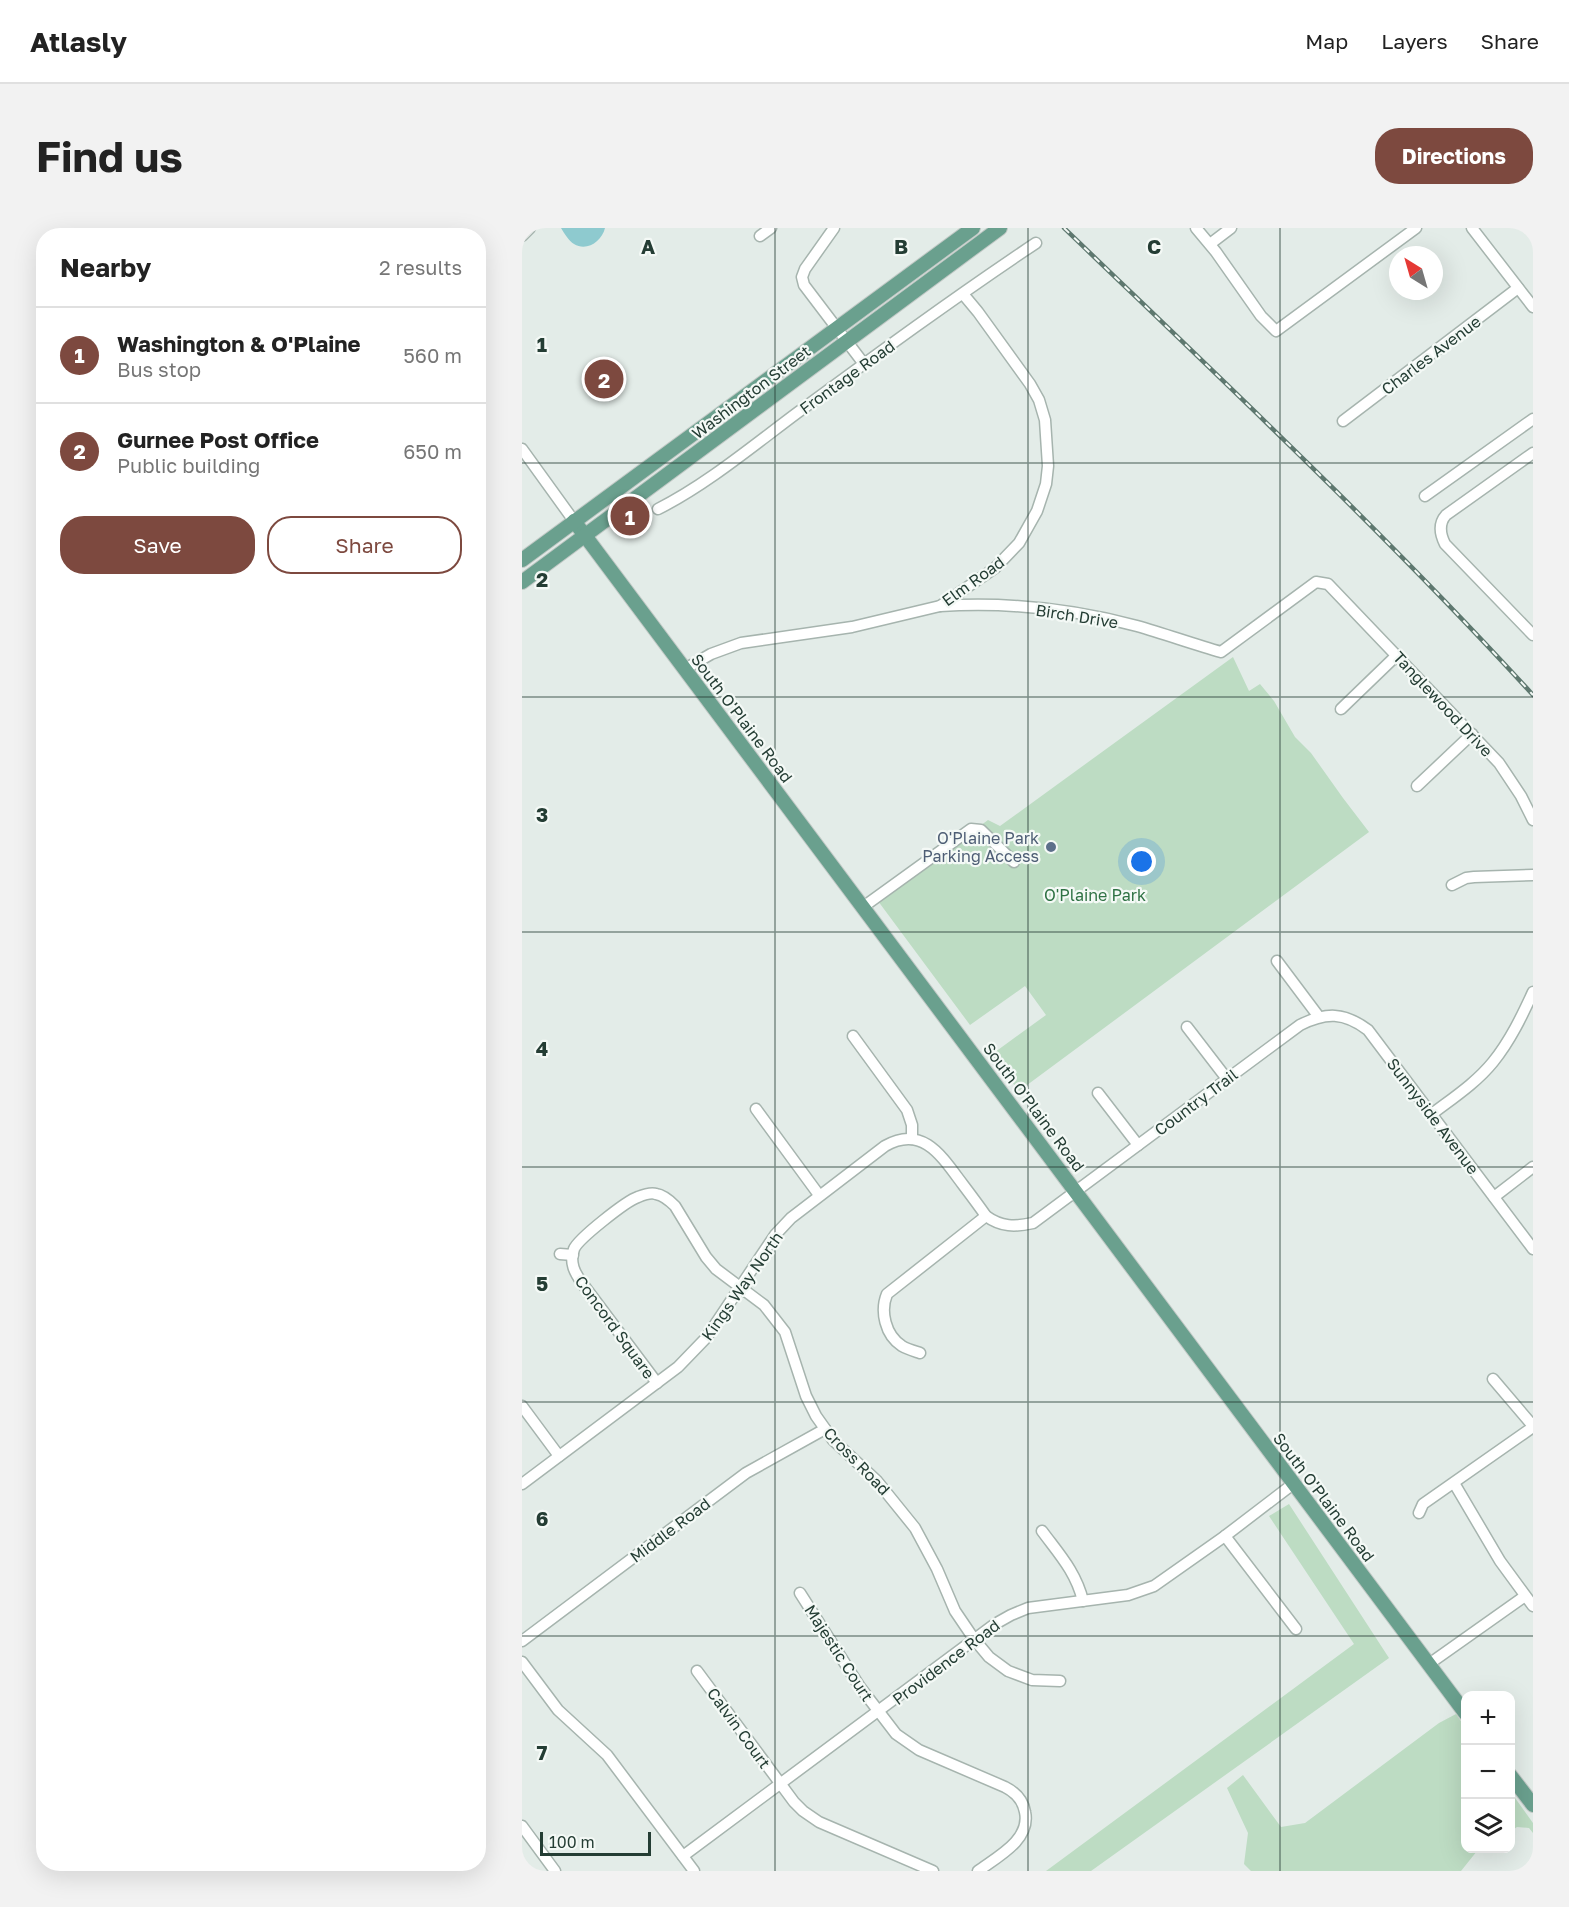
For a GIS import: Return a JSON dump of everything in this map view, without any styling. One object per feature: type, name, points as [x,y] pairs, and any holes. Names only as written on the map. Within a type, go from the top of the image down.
[{"type":"main road","name":"Washington Street","points":[[522,560],[973,228]]},
{"type":"main road","name":"Washington Street","points":[[522,582],[1000,228]]},
{"type":"main road","name":"South O'Plaine Road","points":[[574,521],[1461,1707]]},
{"type":"main road","points":[[1515,1781],[1533,1805]]},
{"type":"street","points":[[522,236],[530,228]]},
{"type":"street","points":[[760,236],[771,228]]},
{"type":"street","points":[[834,228],[815,253],[802,277],[804,285],[864,364]]},
{"type":"street","points":[[1196,228],[1210,244],[1246,297],[1276,331],[1416,228]]},
{"type":"street","points":[[1210,244],[1231,228]]},
{"type":"street","points":[[1472,228],[1533,307]]},
{"type":"street","name":"Frontage Road","points":[[658,510],[675,501],[732,461],[864,364],[1036,243]]},
{"type":"street","name":"Charles Avenue","points":[[1343,421],[1518,288]]},
{"type":"street","name":"Elm Road","points":[[685,669],[711,654],[741,643],[852,627],[940,606],[995,568],[1019,543],[1039,506],[1046,484],[1047,432],[1039,400],[1018,366],[963,294]]},
{"type":"street","points":[[1425,496],[1533,418]]},
{"type":"street","points":[[522,449],[574,521]]},
{"type":"street","points":[[1533,453],[1446,516],[1440,531],[1445,544],[1533,635]]},
{"type":"street","name":"Tanglewood Drive","points":[[1209,649],[1221,652],[1316,582],[1328,584],[1499,763],[1512,780],[1533,820]]},
{"type":"street","name":"Birch Drive","points":[[940,606],[1005,606],[1071,613],[1135,626],[1209,649]]},
{"type":"street","points":[[1341,709],[1397,655]]},
{"type":"street","points":[[1417,786],[1472,734]]},
{"type":"street","points":[[863,907],[971,829],[981,830],[1014,862]]},
{"type":"street","points":[[1452,885],[1474,877],[1533,875]]},
{"type":"street","points":[[1277,961],[1318,1017]]},
{"type":"street","points":[[1432,1114],[1468,1086],[1493,1062],[1509,1040],[1532,998]]},
{"type":"street","name":"Country Trail","points":[[1076,1191],[1300,1025],[1318,1017]]},
{"type":"street","name":"Sunnyside Avenue","points":[[1318,1017],[1348,1018],[1368,1030],[1531,1247]]},
{"type":"street","points":[[1187,1027],[1227,1079]]},
{"type":"street","points":[[853,1036],[906,1110],[912,1125],[912,1139],[926,1143],[941,1155],[986,1216],[1002,1225],[1018,1227],[1033,1223],[1076,1191]]},
{"type":"street","points":[[1098,1094],[1138,1145]]},
{"type":"street","points":[[756,1109],[819,1195]]},
{"type":"street","name":"Kings Way North","points":[[522,1484],[678,1367],[699,1347],[775,1235],[791,1218],[885,1146],[912,1139]]},
{"type":"street","points":[[1494,1197],[1533,1167]]},
{"type":"street","points":[[658,1182],[655,1193],[675,1206],[706,1257],[716,1269],[740,1287]]},
{"type":"street","name":"Concord Square","points":[[655,1193],[636,1197],[581,1240],[576,1246],[572,1261],[574,1271],[657,1383]]},
{"type":"street","points":[[920,1353],[900,1345],[884,1322],[883,1307],[887,1294],[986,1216]]},
{"type":"street","points":[[560,1254],[573,1255]]},
{"type":"street","name":"Cross Road","points":[[740,1287],[764,1305],[785,1332],[806,1396],[816,1416],[833,1440],[877,1481],[909,1521],[925,1545],[955,1611],[974,1639],[989,1657],[1008,1671],[1032,1680],[1059,1681]]},
{"type":"street","points":[[1419,1513],[1423,1504],[1533,1427],[1493,1379]]},
{"type":"street","points":[[522,1406],[560,1456]]},
{"type":"street","name":"Middle Road","points":[[522,1641],[746,1473],[825,1429]]},
{"type":"street","points":[[1454,1483],[1500,1561],[1533,1605]]},
{"type":"street","name":"Providence Road","points":[[683,1856],[974,1639],[1011,1615],[1028,1608],[1128,1595],[1149,1589],[1225,1536],[1293,1484]]},
{"type":"street","points":[[1042,1530],[1072,1571],[1083,1601]]},
{"type":"street","points":[[1225,1536],[1296,1629]]},
{"type":"street","name":"Majestic Court","points":[[800,1593],[860,1687],[896,1734],[919,1750],[1005,1787],[1017,1796],[1025,1812],[1025,1827],[1018,1840],[978,1871]]},
{"type":"street","points":[[1429,1664],[1525,1596]]},
{"type":"street","points":[[522,1662],[558,1710],[607,1755],[694,1871]]},
{"type":"street","name":"Calvin Court","points":[[697,1671],[781,1785],[803,1811],[819,1822],[933,1871]]},
{"type":"street","points":[[522,1826],[555,1871]]},
{"type":"green space","name":"O'Plaine Park","points":[[1233,657],[1249,691],[1260,684],[1274,701],[1295,737],[1311,753],[1369,832],[1019,1091],[991,1055],[1046,1015],[1025,986],[970,1025],[878,901],[988,820],[1000,826]]},
{"type":"green space","points":[[1289,1504],[1389,1658],[1091,1871],[1046,1871],[1354,1644],[1269,1516]]},
{"type":"green space","points":[[1456,1714],[1461,1721],[1461,1853],[1475,1853],[1461,1871],[1251,1871],[1244,1864],[1248,1833],[1227,1788],[1243,1775],[1281,1827],[1305,1823],[1439,1723]]},
{"type":"green space","points":[[1515,1798],[1533,1823],[1533,1833],[1529,1828],[1515,1828]]},
{"type":"water","points":[[561,228],[605,228],[597,241],[584,247],[572,243]]},
{"type":"railway","points":[[1064,228],[1361,516],[1477,634],[1533,695]]},
{"type":"place","name":"Gurnee Post Office","points":[[604,379]]},
{"type":"place","name":"Washington & O'Plaine","points":[[630,516]]},
{"type":"place","name":"O'Plaine Park Parking Access","points":[[1051,847]]}]
